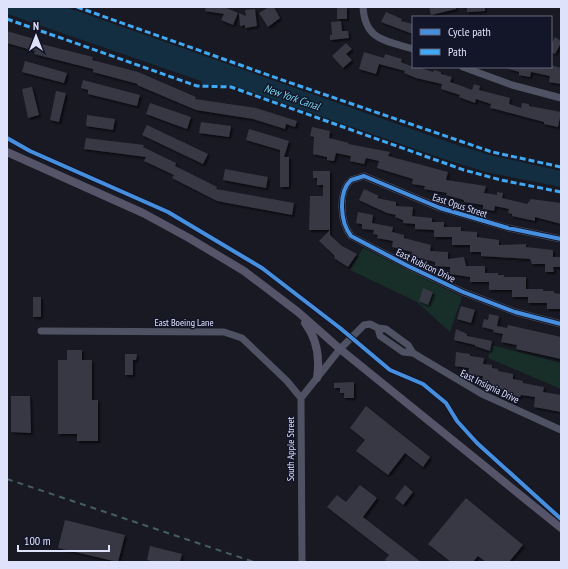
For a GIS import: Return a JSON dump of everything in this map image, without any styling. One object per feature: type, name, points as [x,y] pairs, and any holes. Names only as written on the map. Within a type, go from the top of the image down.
[{"type":"main road","points":[[7,152],[143,214],[189,238],[244,271],[298,312],[340,349],[561,528]]},
{"type":"main road","points":[[298,312],[310,329],[316,343],[319,361],[317,378]]},
{"type":"street","points":[[363,7],[364,20],[369,31],[377,36],[412,49]]},
{"type":"street","points":[[465,68],[512,85],[561,98]]},
{"type":"street","name":"East Opus Street","points":[[358,177],[371,178],[440,208],[508,228],[561,239]]},
{"type":"street","name":"East Rubicon Drive","points":[[358,177],[347,184],[344,191],[343,222],[345,229],[351,236],[408,266],[463,292],[515,312],[561,324]]},
{"type":"street","name":"East Insignia Drive","points":[[340,349],[364,325],[370,324],[378,328],[380,336],[403,352],[413,353],[456,380],[482,394],[561,430]]},
{"type":"street","name":"East Boeing Lane","points":[[41,331],[224,332],[242,338],[287,381],[301,398]]},
{"type":"street","points":[[301,398],[340,349]]},
{"type":"street","name":"South Apple Street","points":[[301,398],[302,562]]},
{"type":"green space","points":[[363,248],[462,297],[450,332],[417,302],[350,270]]},
{"type":"green space","points":[[492,345],[561,363],[561,389],[488,358]]},
{"type":"water","name":"New York Canal","points":[[7,7],[66,7],[451,143],[490,155],[561,171],[561,187],[486,172],[444,159],[234,86],[202,85],[201,81],[7,14]]},
{"type":"building","points":[[206,7],[224,7],[238,13],[233,25],[221,20],[224,14],[205,11]]},
{"type":"building","points":[[269,7],[274,7],[280,18],[268,27],[259,13]]},
{"type":"building","points":[[337,7],[347,7],[347,19],[337,19]]},
{"type":"building","points":[[429,7],[456,7],[456,9],[431,15]]},
{"type":"building","points":[[467,7],[485,7],[485,11],[467,12]]},
{"type":"building","points":[[255,9],[257,26],[245,28],[245,25],[240,26],[239,13],[246,16],[245,10]]},
{"type":"building","points":[[386,12],[402,19],[401,21],[412,24],[412,34],[381,22]]},
{"type":"building","points":[[341,21],[342,31],[348,31],[349,38],[330,40],[330,35],[332,35],[331,22]]},
{"type":"building","points":[[7,31],[34,39],[33,42],[93,57],[92,60],[138,72],[196,97],[195,99],[256,108],[297,121],[295,127],[286,124],[285,129],[253,119],[196,110],[137,85],[138,84],[93,72],[93,69],[34,54],[35,51],[7,43]]},
{"type":"building","points":[[555,37],[561,41],[555,54],[552,52],[552,43]]},
{"type":"building","points":[[346,43],[352,49],[346,54],[352,60],[343,68],[332,56]]},
{"type":"building","points":[[364,52],[384,58],[385,54],[402,59],[401,62],[412,67],[412,68],[421,68],[433,72],[434,70],[441,72],[441,74],[452,77],[450,82],[472,90],[474,84],[480,86],[479,90],[510,98],[509,104],[521,108],[522,103],[529,104],[529,106],[561,112],[558,127],[490,108],[491,104],[476,99],[475,103],[459,97],[460,95],[441,89],[442,84],[416,78],[404,73],[405,71],[379,64],[376,74],[359,69]]},
{"type":"building","points":[[25,61],[67,73],[64,83],[22,72]]},
{"type":"building","points":[[552,65],[561,68],[561,84],[549,82],[550,76],[531,72],[530,77],[519,75],[519,72],[506,68],[552,68]]},
{"type":"building","points":[[83,80],[140,95],[137,106],[88,94],[88,90],[81,88]]},
{"type":"building","points":[[32,87],[39,115],[28,118],[22,89]]},
{"type":"building","points":[[56,91],[66,93],[59,122],[50,120]]},
{"type":"building","points":[[150,103],[191,117],[187,129],[146,114]]},
{"type":"building","points":[[87,115],[115,119],[113,130],[86,126]]},
{"type":"building","points":[[201,122],[231,126],[229,137],[199,133]]},
{"type":"building","points":[[147,125],[208,154],[203,164],[142,135]]},
{"type":"building","points":[[312,127],[330,131],[329,138],[349,143],[348,144],[390,152],[388,156],[448,172],[446,180],[486,186],[484,193],[497,195],[497,192],[503,193],[502,198],[527,204],[531,199],[561,203],[561,224],[535,217],[535,221],[512,216],[512,214],[508,213],[509,209],[495,206],[494,211],[483,209],[483,205],[464,202],[464,200],[446,195],[447,193],[424,189],[425,186],[412,184],[413,179],[377,168],[379,161],[366,158],[364,164],[350,161],[351,156],[336,153],[334,161],[327,160],[327,157],[313,154],[314,137],[310,136]]},
{"type":"building","points":[[249,129],[289,141],[284,157],[289,157],[289,187],[280,187],[280,150],[246,140]]},
{"type":"building","points":[[86,138],[144,145],[143,147],[176,163],[175,166],[217,187],[216,189],[294,203],[292,215],[217,201],[172,178],[174,175],[144,161],[146,157],[84,149]]},
{"type":"building","points":[[225,169],[268,177],[266,188],[223,180]]},
{"type":"building","points":[[313,171],[330,171],[330,230],[309,230],[310,196],[323,196],[323,185],[317,185],[317,178],[313,178]]},
{"type":"building","points":[[364,189],[379,196],[377,198],[396,202],[396,206],[413,207],[412,216],[432,218],[432,222],[444,222],[444,227],[461,227],[461,231],[477,232],[477,237],[499,240],[499,245],[526,244],[526,247],[553,250],[553,257],[561,257],[561,267],[553,267],[554,272],[545,272],[545,264],[532,264],[530,259],[481,256],[481,252],[470,252],[470,245],[452,245],[452,237],[434,237],[434,230],[415,229],[415,224],[403,223],[403,220],[395,217],[396,215],[387,213],[359,200]]},
{"type":"building","points":[[358,212],[373,215],[372,223],[393,227],[392,232],[404,235],[404,238],[431,245],[430,251],[448,252],[448,259],[464,257],[466,266],[485,266],[485,273],[498,273],[498,275],[504,275],[504,277],[526,277],[526,289],[543,289],[543,291],[554,291],[554,293],[561,294],[561,309],[547,309],[547,303],[528,303],[528,297],[512,297],[512,290],[489,290],[489,282],[470,282],[470,277],[450,274],[450,267],[435,266],[435,262],[411,256],[412,252],[392,247],[393,241],[377,238],[378,235],[373,234],[374,230],[362,229],[362,224],[356,223]]},
{"type":"building","points":[[330,230],[330,235],[342,246],[357,254],[348,267],[334,258],[335,256],[319,241]]},
{"type":"building","points":[[423,288],[433,292],[428,305],[419,301]]},
{"type":"building","points":[[33,297],[41,297],[41,317],[33,317]]},
{"type":"building","points":[[461,306],[475,310],[471,323],[457,319]]},
{"type":"building","points":[[489,314],[499,316],[497,326],[507,328],[508,325],[561,337],[561,359],[516,349],[517,345],[501,342],[503,334],[493,332],[494,330],[482,327],[484,319],[488,320]]},
{"type":"building","points":[[456,329],[467,334],[467,336],[492,341],[490,351],[475,345],[454,340]]},
{"type":"building","points":[[67,350],[82,350],[82,360],[92,360],[92,400],[98,400],[98,441],[77,441],[77,434],[58,434],[58,360],[67,360]]},
{"type":"building","points":[[456,352],[484,358],[483,364],[492,365],[492,368],[498,369],[498,371],[513,374],[513,379],[523,381],[523,383],[544,387],[543,392],[561,395],[561,412],[534,407],[535,397],[521,395],[520,397],[512,397],[512,394],[503,392],[503,390],[491,386],[491,383],[482,382],[483,376],[468,375],[469,368],[455,366]]},
{"type":"building","points":[[125,354],[137,354],[136,360],[133,360],[133,375],[125,375]]},
{"type":"building","points":[[354,382],[354,398],[344,398],[344,393],[340,393],[340,388],[334,388],[334,383]]},
{"type":"building","points":[[11,396],[30,396],[31,433],[11,432]]},
{"type":"building","points":[[366,406],[430,457],[423,467],[405,453],[388,475],[356,451],[365,440],[350,428]]},
{"type":"building","points":[[360,485],[377,498],[363,517],[421,562],[388,562],[385,560],[389,555],[327,507],[337,495],[346,502]]},
{"type":"building","points":[[405,485],[413,492],[403,505],[395,498]]},
{"type":"building","points":[[466,498],[523,545],[509,562],[486,562],[478,556],[473,562],[451,562],[428,544]]},
{"type":"building","points":[[65,520],[125,535],[118,562],[58,548]]},
{"type":"building","points":[[150,546],[182,554],[180,562],[156,562],[147,560]]},
{"type":"railway","points":[[7,479],[254,562]]},
{"type":"marked path","points":[[77,7],[288,82],[492,152],[561,167]]},
{"type":"marked path","points":[[7,19],[197,86],[231,87],[464,170],[501,180],[561,192]]},
{"type":"cycle path","points":[[7,138],[30,151],[168,212],[262,268],[340,328],[390,370],[423,384],[446,403],[457,421],[477,443],[561,519]]},
{"type":"cycle path","points":[[561,239],[508,228],[440,208],[364,176],[351,180],[347,185],[342,199],[343,215],[347,230],[351,236],[408,266],[463,292],[515,312],[561,324]]}]
